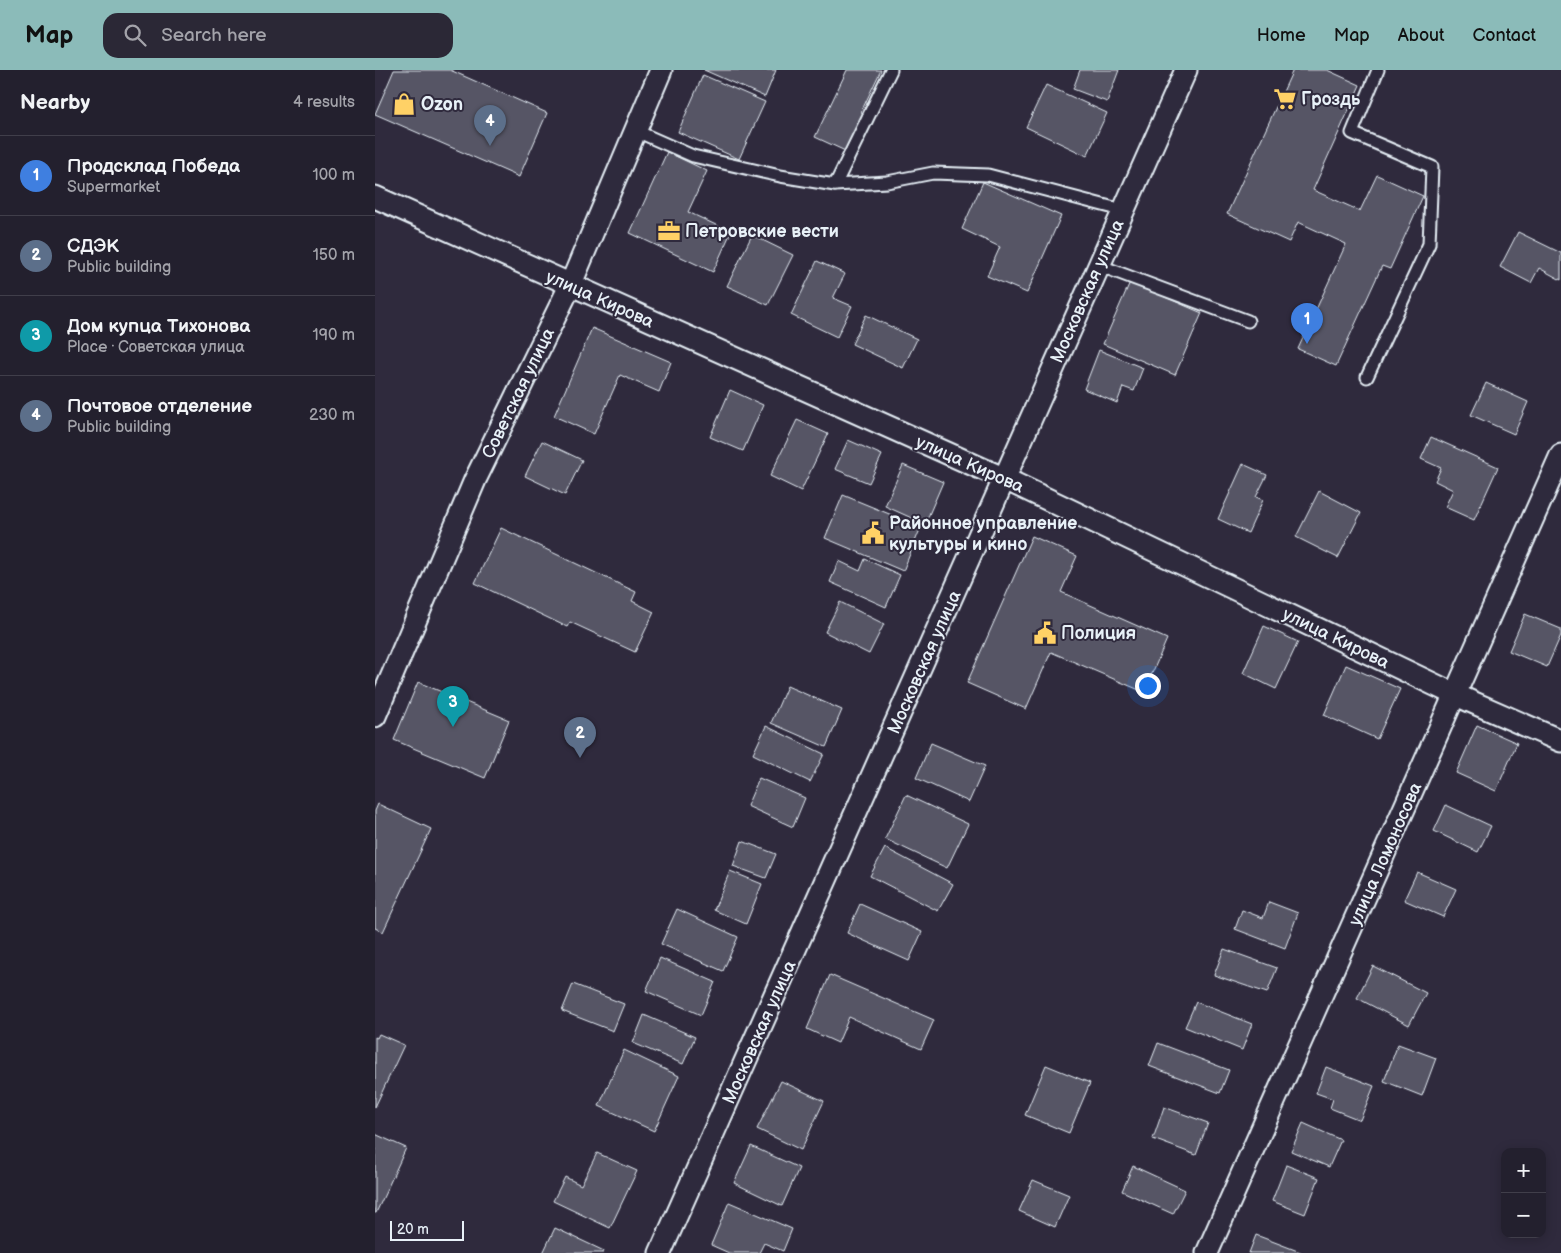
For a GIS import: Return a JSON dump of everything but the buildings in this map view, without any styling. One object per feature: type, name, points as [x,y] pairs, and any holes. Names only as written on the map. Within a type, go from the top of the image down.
[{"type":"street","name":"Советская улица","points":[[375,716],[475,480],[571,286],[634,130],[661,70]]},
{"type":"street","name":"Московская улица","points":[[660,1253],[1005,479],[1097,264],[1186,70]]},
{"type":"street","name":"улица Кирова","points":[[375,197],[1005,479],[1456,695],[1561,741]]},
{"type":"street","name":"улица Ломоносова","points":[[1207,1253],[1561,455]]},
{"type":"lane","points":[[835,185],[891,70]]},
{"type":"lane","points":[[1367,377],[1429,244],[1431,167],[1352,133],[1378,70]]},
{"type":"lane","points":[[634,130],[693,156],[780,176],[835,185],[887,182],[933,173],[988,175],[1122,210]]},
{"type":"lane","points":[[1097,264],[1248,321]]},
{"type":"place","name":"Гроздь","points":[[1285,99]]},
{"type":"place","name":"Ozon","points":[[404,104]]},
{"type":"place","name":"Почтовое отделение","points":[[490,146]]},
{"type":"place","name":"Петровские вести","points":[[669,231]]},
{"type":"place","name":"Продсклад Победа","points":[[1307,344]]},
{"type":"place","name":"Районное управление культуры и кино","points":[[873,533]]},
{"type":"place","name":"Полиция","points":[[1045,633]]},
{"type":"place","name":"Дом купца Тихонова","points":[[453,727]]},
{"type":"place","name":"СДЭК","points":[[580,758]]}]
